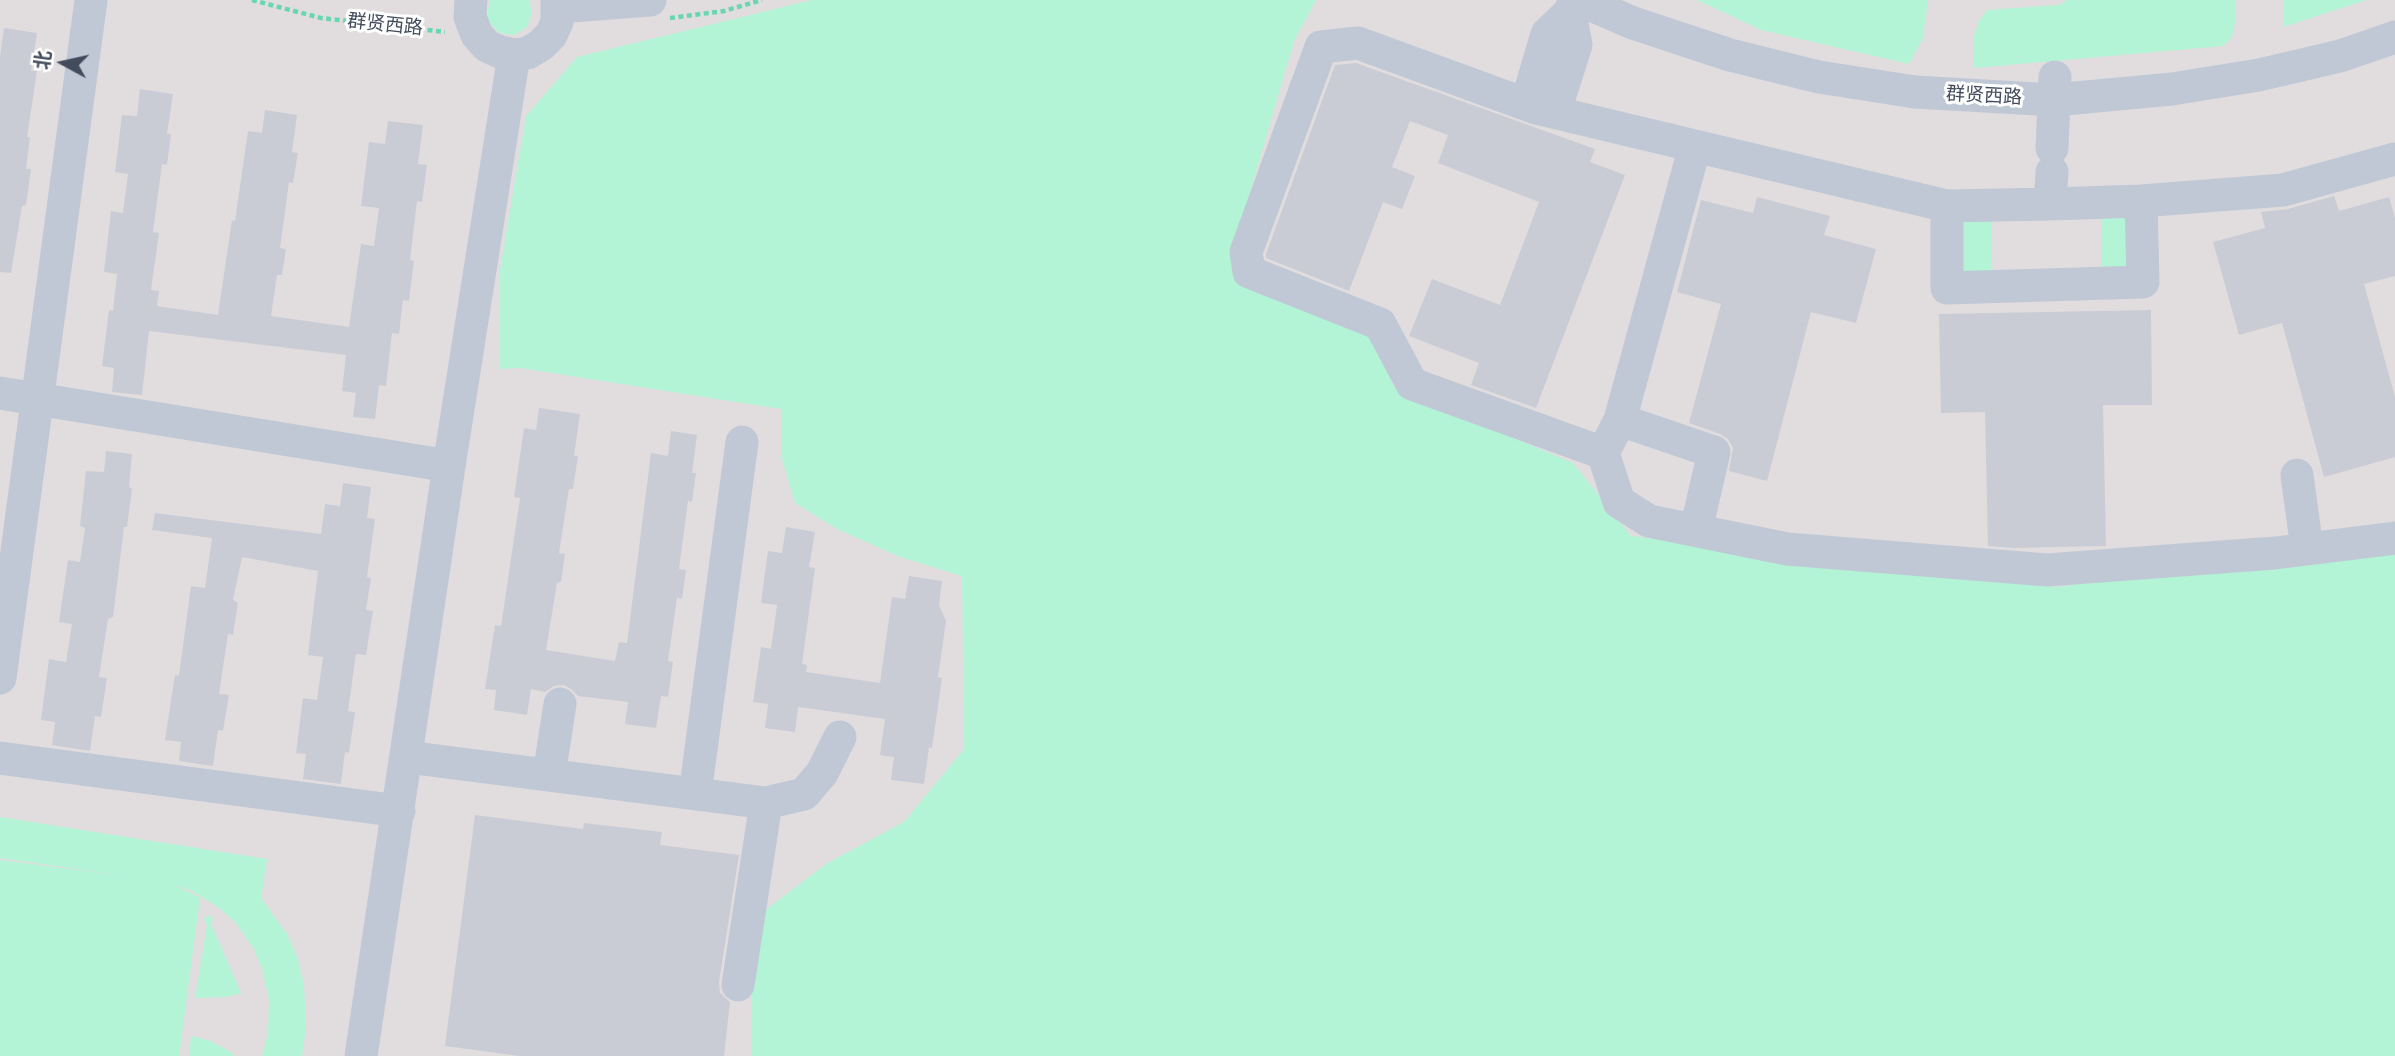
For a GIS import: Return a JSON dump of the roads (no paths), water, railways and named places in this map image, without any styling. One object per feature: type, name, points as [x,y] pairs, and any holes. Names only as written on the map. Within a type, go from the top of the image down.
[{"type":"street","points":[[0,678],[91,0]]},
{"type":"street","points":[[471,0],[470,17],[478,35],[487,46],[514,55],[528,52],[546,40],[557,22],[557,4],[650,0]]},
{"type":"street","points":[[1536,108],[1560,95],[1576,45],[1575,4]]},
{"type":"street","name":"群贤西路","points":[[1575,4],[1730,55],[1819,77],[1915,92],[2054,88],[2172,89],[2259,75],[2340,56],[2395,37]]},
{"type":"street","points":[[1603,453],[1412,384],[1380,324],[1248,272],[1246,252],[1321,47],[1358,43],[1536,108],[1947,206],[2051,174],[2141,201],[2283,190],[2395,159]]},
{"type":"street","points":[[362,1056],[449,466],[514,55]]},
{"type":"street","points":[[2051,174],[2054,88]]},
{"type":"street","points":[[1695,145],[1620,420],[1603,453],[1619,502],[1649,521],[1787,549],[2048,570],[2307,549],[2395,538]]},
{"type":"street","points":[[1947,206],[1947,288],[2143,282],[2141,201]]},
{"type":"street","points":[[0,393],[449,466]]},
{"type":"street","points":[[1620,420],[1714,452],[1696,530]]},
{"type":"street","points":[[695,794],[741,442]]},
{"type":"street","points":[[2297,475],[2307,549]]},
{"type":"street","points":[[549,775],[560,704]]},
{"type":"street","points":[[407,757],[766,803],[804,794],[822,773],[840,737]]},
{"type":"street","points":[[0,758],[399,811]]},
{"type":"street","points":[[738,985],[766,803]]}]
